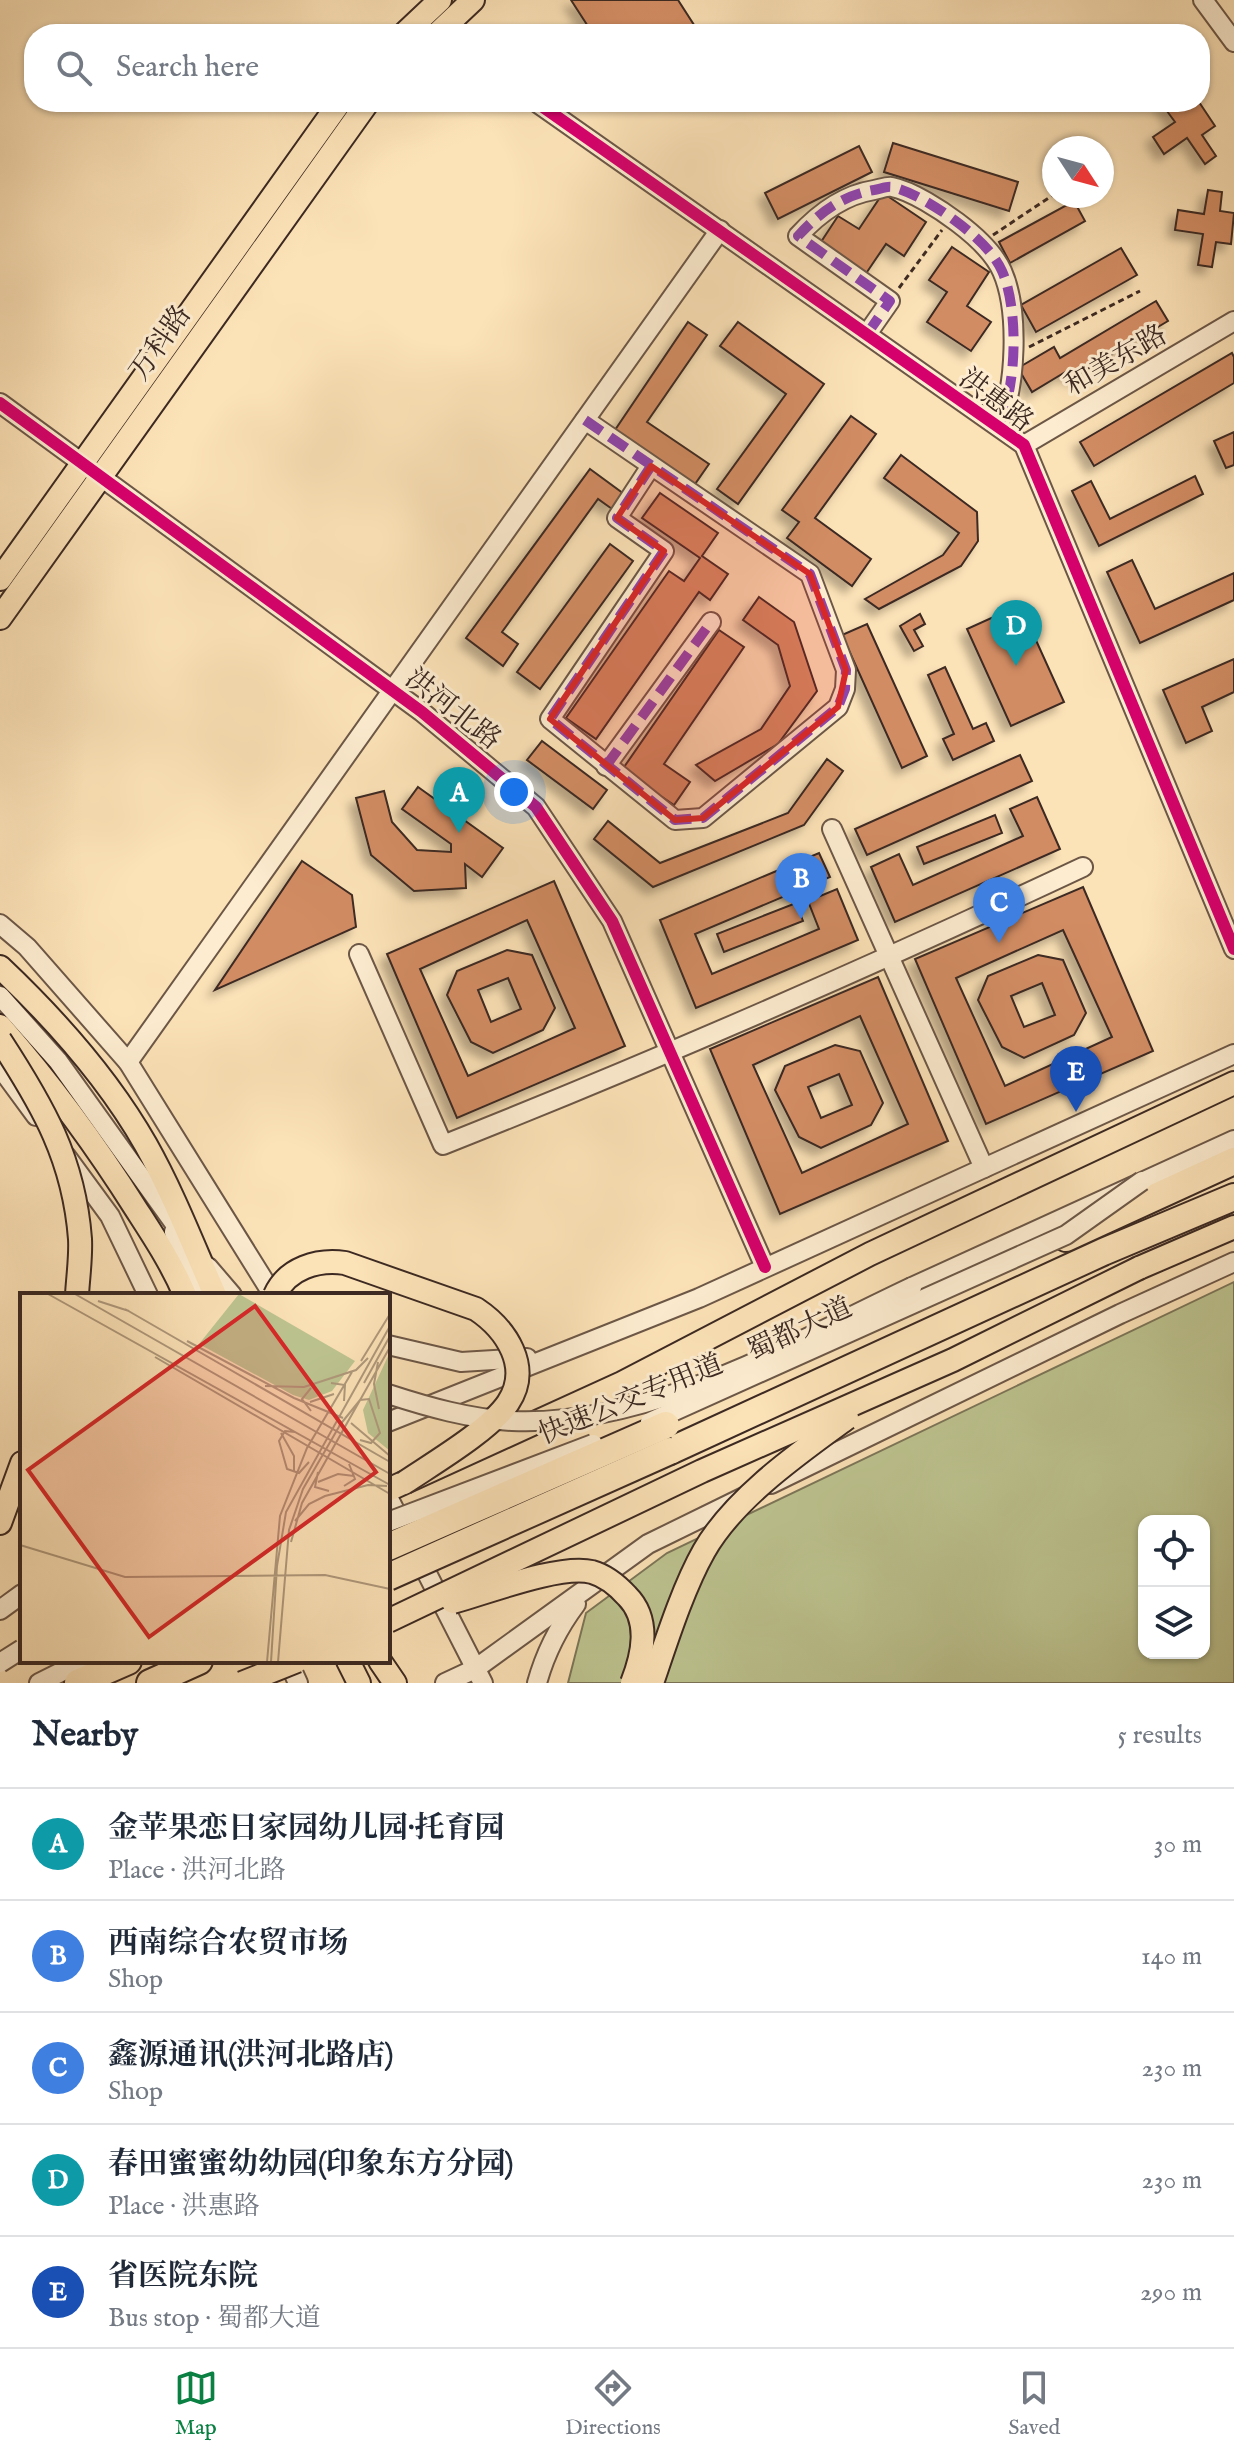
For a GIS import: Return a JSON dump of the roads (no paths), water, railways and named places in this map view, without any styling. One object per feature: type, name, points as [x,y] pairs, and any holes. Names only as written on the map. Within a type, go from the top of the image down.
[{"type":"highway","name":"蜀都大道","points":[[390,1576],[1234,1161]]},
{"type":"highway","name":"蜀都大道","points":[[390,1546],[668,1438],[1234,1197]]},
{"type":"highway","points":[[78,1683],[123,1663]]},
{"type":"highway","points":[[150,1683],[195,1663]]},
{"type":"main road","points":[[415,24],[440,0]]},
{"type":"main road","points":[[448,24],[473,0]]},
{"type":"main road","name":"万科路","points":[[0,618],[91,471],[333,112]]},
{"type":"main road","name":"万科路","points":[[0,579],[91,471],[360,112]]},
{"type":"main road","points":[[0,967],[70,1039],[121,1106],[147,1147],[214,1293]]},
{"type":"main road","points":[[0,1026],[60,1098],[108,1165],[175,1271],[184,1293]]},
{"type":"main road","points":[[0,1040],[35,1094],[59,1142],[75,1197],[80,1242],[77,1293]]},
{"type":"main road","points":[[393,1490],[622,1383],[870,1254],[1234,1083]]},
{"type":"main road","points":[[391,1620],[702,1471],[953,1360],[1139,1268],[1234,1227]]},
{"type":"main road","points":[[275,1293],[279,1285],[298,1270],[314,1263],[345,1263],[476,1309],[492,1320],[510,1342],[517,1362],[516,1387],[507,1405],[467,1440],[393,1490]]},
{"type":"main road","points":[[652,1683],[704,1551],[727,1521],[777,1469],[883,1391]]},
{"type":"main road","points":[[0,1523],[20,1468]]},
{"type":"main road","points":[[391,1620],[555,1573],[591,1572],[615,1583],[633,1602],[642,1621],[639,1663],[632,1683]]},
{"type":"main road","points":[[0,1661],[20,1650]]},
{"type":"main road","points":[[242,1683],[294,1663]]},
{"type":"main road","points":[[268,1683],[296,1663]]},
{"type":"main road","points":[[381,1663],[392,1683]]},
{"type":"street","points":[[1203,0],[1234,42]]},
{"type":"street","name":"洪惠路","points":[[550,112],[1024,445],[1234,949]]},
{"type":"street","points":[[867,334],[890,301],[798,236],[817,216],[856,193],[892,187],[951,217],[981,243],[1001,268],[1010,298],[1012,356],[1005,413],[998,426]]},
{"type":"street","points":[[128,1062],[720,230]]},
{"type":"street","name":"和美东路","points":[[1024,445],[1234,321]]},
{"type":"street","name":"洪河北路","points":[[0,403],[393,690],[536,807],[612,921],[765,1267]]},
{"type":"street","points":[[585,420],[810,574],[846,670],[845,689],[838,707],[703,818],[675,820],[550,719],[664,551],[617,518],[651,466]]},
{"type":"street","points":[[606,766],[711,622]]},
{"type":"street","points":[[832,829],[984,1168]]},
{"type":"street","points":[[359,954],[443,1145],[672,1052],[892,957],[1083,867]]},
{"type":"street","points":[[0,924],[27,947],[128,1062],[273,1293]]},
{"type":"street","points":[[0,996],[58,1061],[170,1222],[230,1293]]},
{"type":"street","points":[[390,1421],[699,1298],[1234,1054]]},
{"type":"street","points":[[0,1067],[110,1216],[147,1293]]},
{"type":"street","name":"快速公交专用道","points":[[390,1395],[441,1411],[512,1421],[576,1418],[666,1398],[1234,1140]]},
{"type":"street","name":"快速公交专用道","points":[[390,1521],[695,1404],[1066,1235],[1142,1181]]},
{"type":"street","points":[[170,1222],[195,1293]]},
{"type":"street","points":[[252,1260],[294,1293]]},
{"type":"street","points":[[445,1683],[479,1676],[588,1587],[648,1544],[1120,1314],[1234,1262]]},
{"type":"street","points":[[390,1345],[461,1362],[554,1356]]},
{"type":"street","points":[[393,1490],[479,1676]]},
{"type":"street","points":[[537,1683],[542,1663],[561,1624],[588,1587]]},
{"type":"street","points":[[0,1612],[20,1596]]},
{"type":"street","points":[[0,1612],[20,1604]]},
{"type":"street","points":[[39,1683],[79,1663]]},
{"type":"street","points":[[289,1663],[298,1683]]},
{"type":"place","name":"春田蜜蜜幼幼园(印象东方分园)","points":[[1016,666]]},
{"type":"place","name":"金苹果恋日家园幼儿园·托育园","points":[[459,833]]},
{"type":"place","name":"西南综合农贸市场","points":[[801,919]]},
{"type":"place","name":"鑫源通讯(洪河北路店)","points":[[999,943]]},
{"type":"place","name":"省医院东院","points":[[1076,1112]]}]
